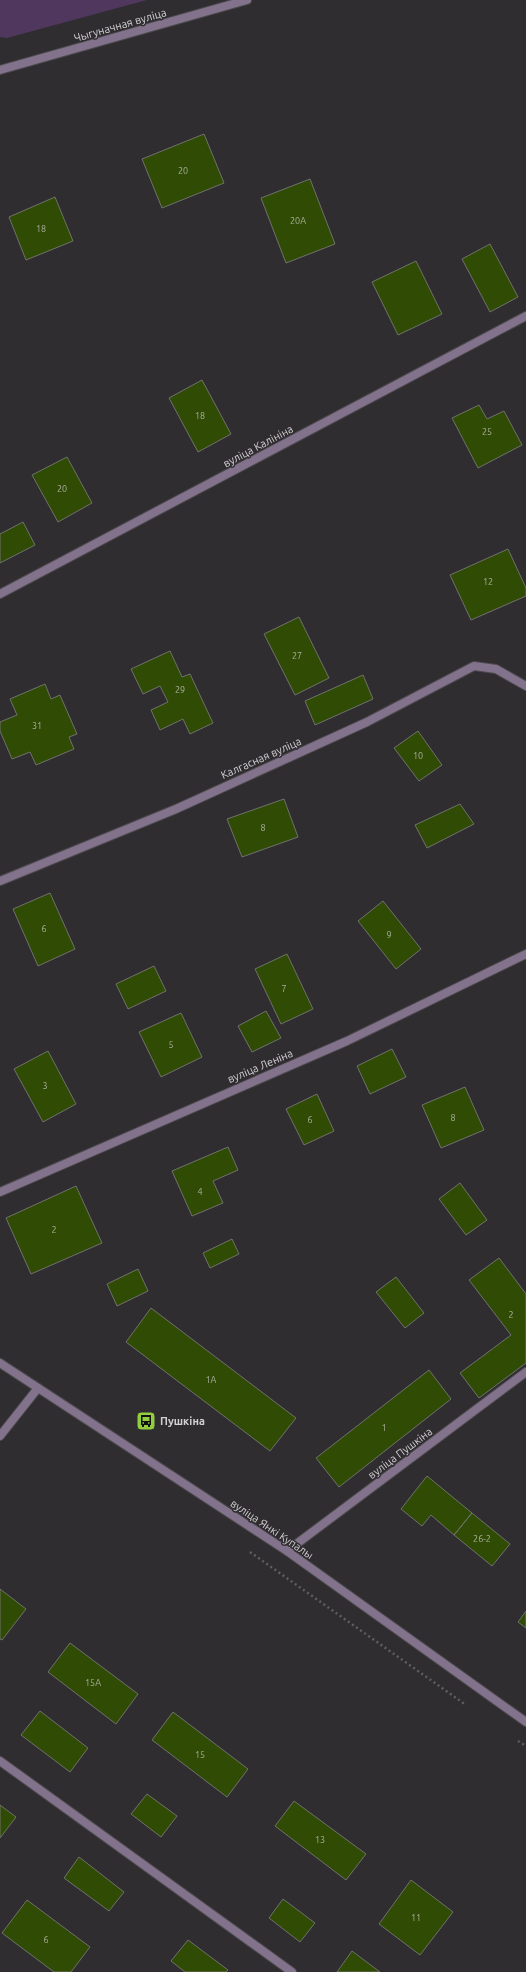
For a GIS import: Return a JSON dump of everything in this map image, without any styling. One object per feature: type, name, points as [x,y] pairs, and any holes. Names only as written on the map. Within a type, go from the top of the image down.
[{"type":"street","name":"Чыгуначная вуліца","points":[[0,70],[247,0]]},
{"type":"street","name":"вуліца Калініна","points":[[0,594],[526,316]]},
{"type":"street","name":"Калгасная вуліца","points":[[0,881],[183,806],[367,722],[474,666],[496,669],[526,686]]},
{"type":"street","name":"вуліца Леніна","points":[[0,1192],[347,1041],[526,954]]},
{"type":"street","name":"вуліца Янкі Купалы","points":[[0,1363],[287,1551],[526,1722]]},
{"type":"street","name":"вуліца Пушкіна","points":[[287,1551],[526,1372]]},
{"type":"street","points":[[0,1436],[38,1388]]},
{"type":"street","points":[[0,1762],[292,1972]]},
{"type":"path","points":[[246,1549],[469,1707]]},
{"type":"path","points":[[513,1737],[526,1746]]},
{"type":"shaded area","points":[[0,0],[147,0],[7,38],[0,37]]},
{"type":"building","points":[[204,134],[224,183],[162,208],[142,159]]},
{"type":"building","points":[[310,179],[335,244],[286,263],[261,198]]},
{"type":"building","points":[[55,197],[73,241],[26,260],[9,217]]},
{"type":"building","points":[[490,244],[518,297],[490,312],[462,259]]},
{"type":"building","points":[[416,261],[442,314],[398,335],[372,282]]},
{"type":"building","points":[[202,380],[231,434],[198,452],[169,398]]},
{"type":"building","points":[[479,405],[487,419],[504,411],[522,445],[478,468],[452,418]]},
{"type":"building","points":[[67,457],[92,503],[58,522],[32,475]]},
{"type":"building","points":[[23,522],[35,545],[0,563],[0,534]]},
{"type":"building","points":[[508,549],[526,588],[526,596],[471,620],[450,575]]},
{"type":"building","points":[[299,617],[329,678],[295,695],[264,634]]},
{"type":"building","points":[[170,651],[182,677],[190,674],[213,723],[190,734],[183,719],[160,730],[151,710],[168,702],[160,686],[143,694],[131,669]]},
{"type":"building","points":[[363,675],[373,699],[315,725],[305,701]]},
{"type":"building","points":[[45,684],[51,699],[60,695],[77,734],[69,737],[74,749],[36,765],[30,752],[12,759],[0,731],[0,722],[17,715],[10,699]]},
{"type":"building","points":[[418,731],[442,765],[419,781],[394,748]]},
{"type":"building","points":[[284,799],[298,837],[242,857],[227,819]]},
{"type":"building","points":[[460,804],[474,824],[427,848],[415,825]]},
{"type":"building","points":[[50,893],[75,949],[38,966],[13,909]]},
{"type":"building","points":[[383,901],[421,949],[396,969],[358,921]]},
{"type":"building","points":[[287,954],[313,1009],[281,1024],[255,969]]},
{"type":"building","points":[[154,966],[166,991],[128,1009],[116,984]]},
{"type":"building","points":[[266,1011],[281,1038],[252,1052],[238,1026]]},
{"type":"building","points":[[181,1013],[202,1057],[161,1077],[139,1032]]},
{"type":"building","points":[[392,1049],[406,1077],[370,1094],[357,1066]]},
{"type":"building","points":[[48,1051],[76,1104],[43,1122],[14,1069]]},
{"type":"building","points":[[465,1087],[484,1130],[441,1148],[422,1105]]},
{"type":"building","points":[[317,1094],[334,1131],[304,1145],[286,1109]]},
{"type":"building","points":[[228,1147],[238,1170],[213,1181],[223,1203],[192,1216],[172,1171]]},
{"type":"building","points":[[460,1183],[487,1220],[466,1235],[439,1199]]},
{"type":"building","points":[[76,1186],[102,1243],[31,1274],[6,1218]]},
{"type":"building","points":[[232,1239],[239,1254],[210,1268],[203,1253]]},
{"type":"building","points":[[499,1258],[526,1294],[526,1363],[479,1398],[460,1373],[511,1335],[469,1280]]},
{"type":"building","points":[[138,1269],[148,1291],[117,1306],[107,1284]]},
{"type":"building","points":[[396,1277],[424,1313],[405,1328],[376,1292]]},
{"type":"building","points":[[151,1308],[296,1418],[270,1451],[126,1342]]},
{"type":"building","points":[[429,1370],[451,1399],[339,1487],[316,1458]]},
{"type":"building","points":[[427,1476],[472,1513],[454,1535],[431,1515],[422,1526],[401,1509]]},
{"type":"building","points":[[472,1513],[510,1544],[492,1566],[454,1535]]},
{"type":"building","points":[[0,1589],[26,1609],[2,1640],[0,1639]]},
{"type":"building","points":[[526,1611],[526,1628],[518,1622]]},
{"type":"building","points":[[70,1643],[138,1694],[116,1724],[48,1672]]},
{"type":"building","points":[[40,1711],[88,1748],[70,1772],[21,1735]]},
{"type":"building","points":[[173,1712],[248,1769],[227,1797],[152,1740]]},
{"type":"building","points":[[147,1794],[177,1816],[161,1837],[131,1814]]},
{"type":"building","points":[[294,1801],[366,1854],[346,1880],[275,1826]]},
{"type":"building","points":[[0,1805],[16,1817],[0,1838]]},
{"type":"building","points":[[79,1857],[124,1892],[109,1911],[64,1878]]},
{"type":"building","points":[[411,1880],[453,1912],[420,1955],[379,1924]]},
{"type":"building","points":[[283,1899],[315,1923],[300,1942],[269,1918]]},
{"type":"building","points":[[27,1900],[90,1947],[71,1972],[54,1972],[2,1933]]},
{"type":"building","points":[[188,1940],[228,1970],[226,1972],[185,1972],[171,1961]]},
{"type":"building","points":[[352,1951],[380,1972],[337,1972]]},
{"type":"place","name":"Пушкіна","points":[[146,1421]]}]
